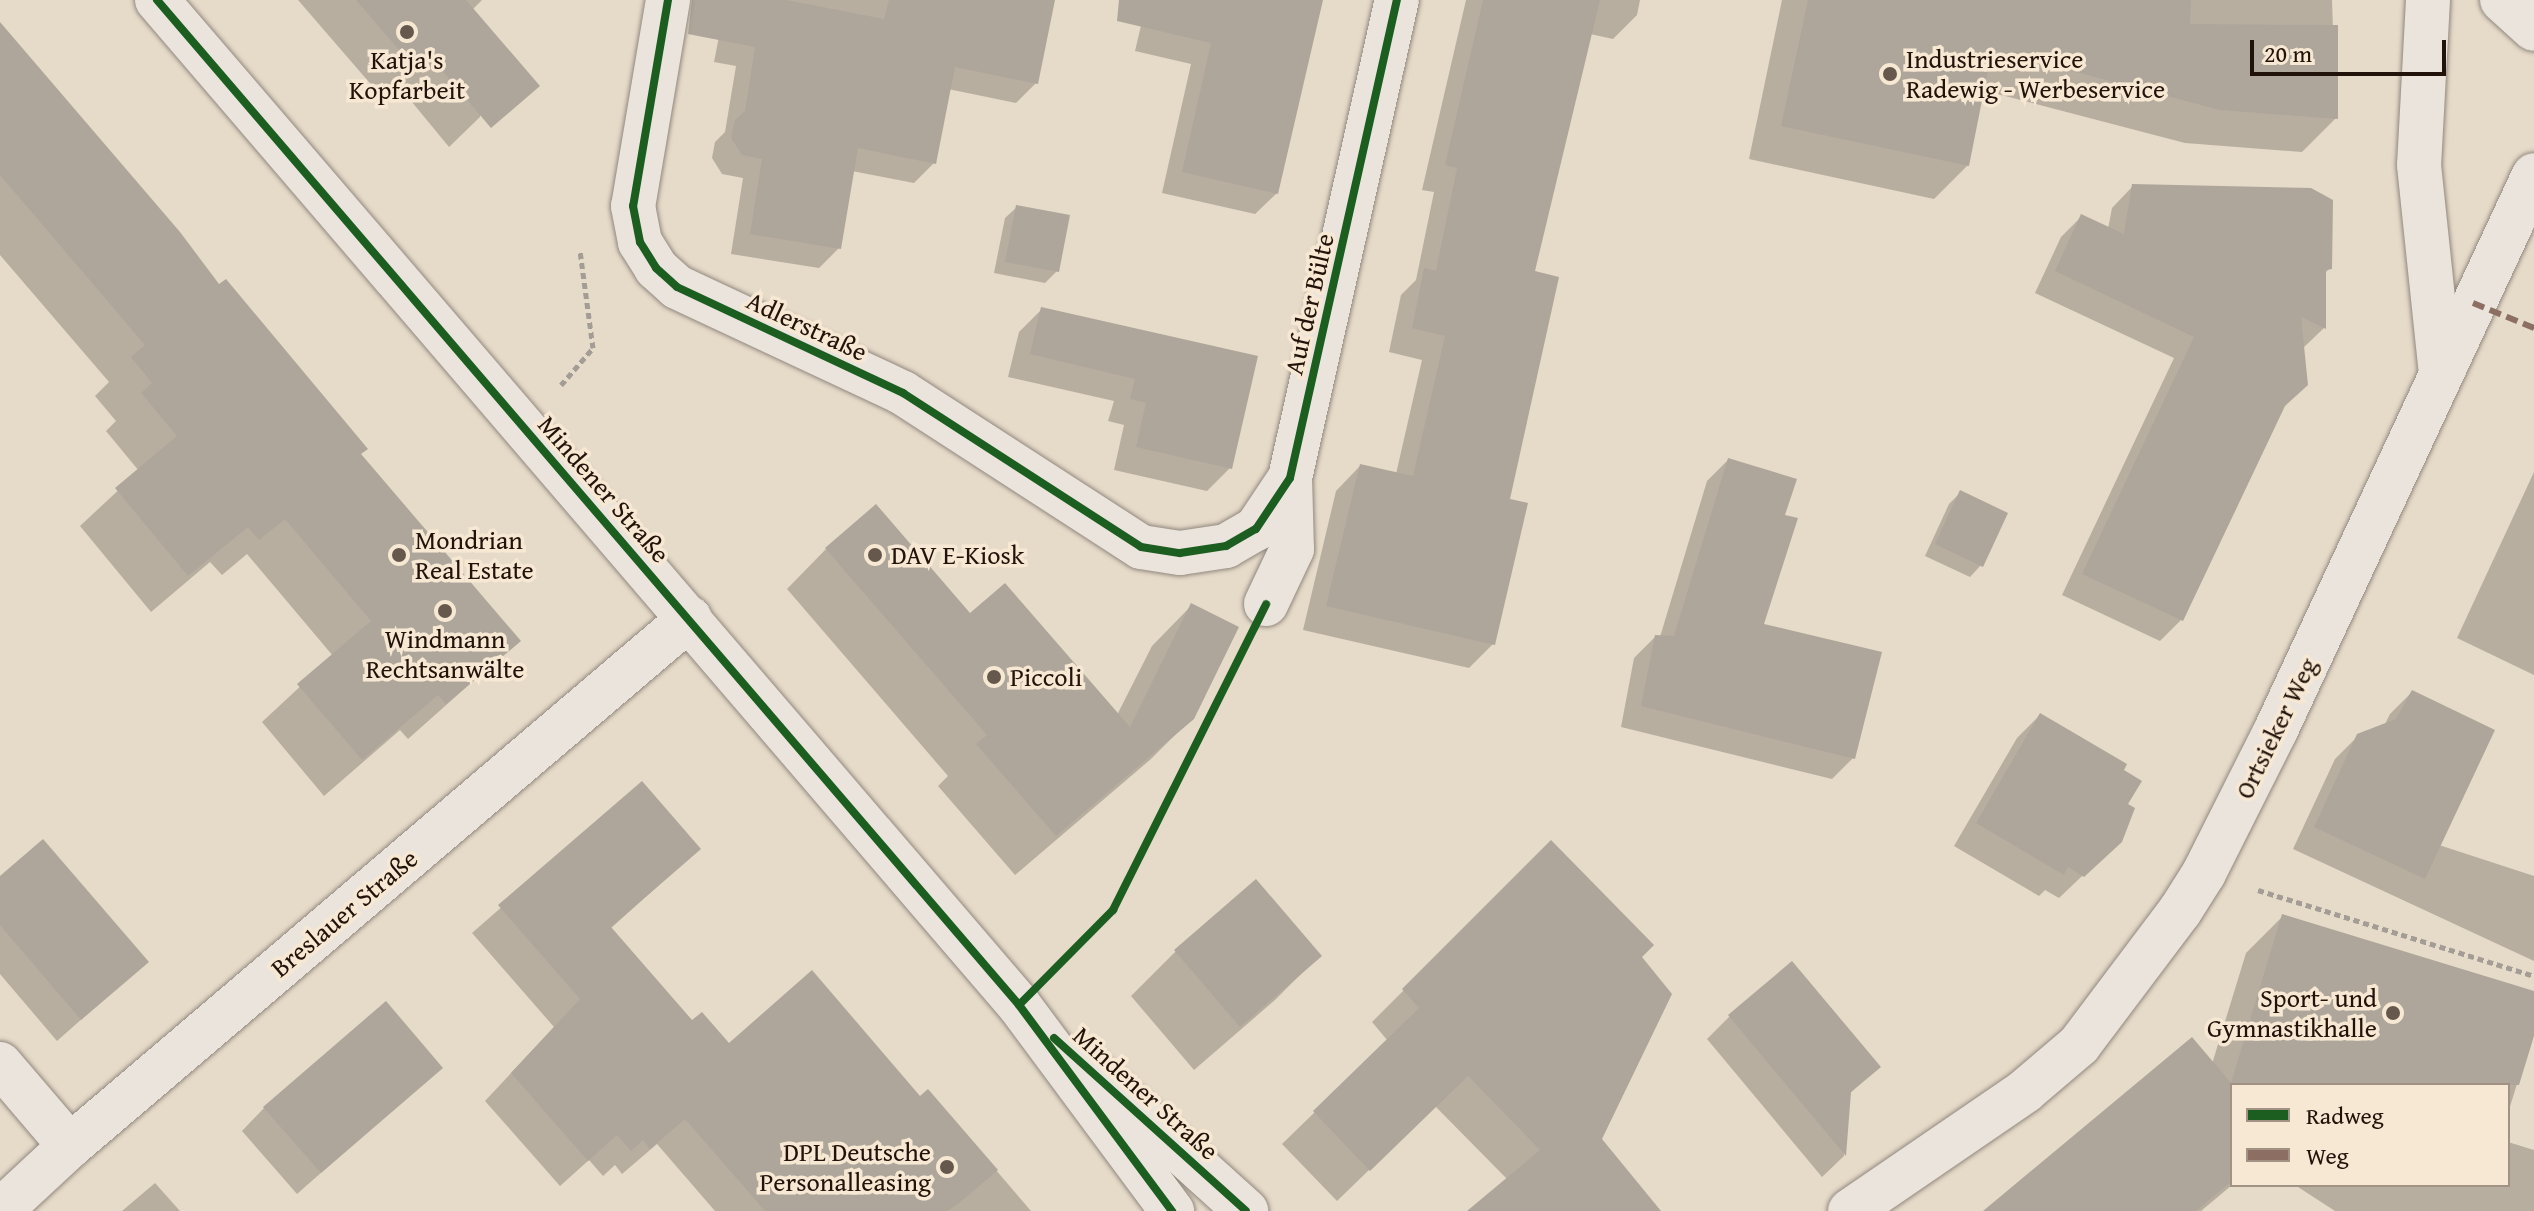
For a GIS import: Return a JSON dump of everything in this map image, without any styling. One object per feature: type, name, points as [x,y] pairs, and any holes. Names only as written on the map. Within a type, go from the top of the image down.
[{"type":"street","name":"Mindener Straße","points":[[157,0],[1019,1005],[1172,1211]]},
{"type":"street","name":"Adlerstraße","points":[[668,0],[633,206],[640,242],[656,268],[677,287],[903,393],[1141,547],[1180,553]]},
{"type":"street","name":"Auf der Bülte","points":[[1266,604],[1292,549],[1290,478],[1397,0]]},
{"type":"street","points":[[2428,0],[2419,165],[2441,374]]},
{"type":"street","points":[[2502,0],[2534,29]]},
{"type":"street","name":"Ortsieker Weg","points":[[1850,1211],[1880,1199],[2025,1091],[2079,1045],[2180,911],[2204,873],[2275,732],[2534,175]]},
{"type":"street","name":"Auf der Bülte","points":[[1180,553],[1226,546],[1256,529],[1290,478]]},
{"type":"street","name":"Breslauer Straße","points":[[1,1211],[70,1146],[690,618]]},
{"type":"street","name":"Mindener Straße","points":[[1019,1005],[1246,1211]]},
{"type":"street","points":[[0,1064],[70,1146]]},
{"type":"path","points":[[526,428],[593,348],[580,244]]},
{"type":"path","points":[[2204,873],[2534,976]]},
{"type":"building","points":[[356,0],[466,0],[540,86],[491,128],[434,61],[419,73]]},
{"type":"building","points":[[692,0],[786,0],[884,19],[889,0],[1055,0],[1038,84],[955,67],[936,164],[858,148],[841,249],[750,234],[762,159],[742,155],[731,138],[735,120],[745,111],[755,47],[688,34]]},
{"type":"building","points":[[1119,0],[1323,0],[1278,194],[1182,172],[1211,43],[1117,21]]},
{"type":"building","points":[[1483,0],[1600,0],[1535,271],[1559,277],[1510,499],[1528,503],[1495,645],[1326,606],[1360,464],[1413,476],[1445,336],[1412,328],[1424,268],[1436,271],[1457,168],[1445,165]]},
{"type":"building","points":[[1808,0],[2191,0],[2190,24],[2338,25],[2338,119],[2220,110],[1992,50],[1969,166],[1781,126]]},
{"type":"building","points":[[0,22],[180,232],[219,284],[226,279],[368,449],[361,454],[521,641],[446,704],[438,695],[362,760],[297,684],[371,621],[285,519],[259,540],[248,527],[188,576],[115,488],[177,436],[141,393],[152,383],[131,357],[145,345],[0,175]]},
{"type":"building","points":[[2132,184],[2311,188],[2333,200],[2332,269],[2326,270],[2326,329],[2301,317],[2308,385],[2285,406],[2183,621],[2082,574],[2194,337],[2055,271],[2081,214],[2124,234]]},
{"type":"building","points":[[1016,205],[1070,215],[1059,272],[1005,262]]},
{"type":"building","points":[[1041,307],[1258,356],[1232,469],[1136,447],[1146,403],[1130,399],[1135,379],[1030,354]]},
{"type":"building","points":[[1728,458],[1797,479],[1785,515],[1798,518],[1764,624],[1882,652],[1855,759],[1641,706],[1655,635],[1674,636]]},
{"type":"building","points":[[1960,490],[2008,513],[1983,567],[1935,544]]},
{"type":"building","points":[[876,504],[970,613],[1005,583],[1130,727],[1191,603],[1239,627],[1194,719],[1056,836],[976,744],[987,735],[825,548]]},
{"type":"building","points":[[2412,690],[2495,730],[2425,879],[2314,827],[2357,734],[2396,719]]},
{"type":"building","points":[[2040,713],[2127,764],[2124,770],[2142,781],[2128,804],[2135,808],[2122,842],[2084,877],[2068,867],[2064,875],[1976,823]]},
{"type":"building","points":[[642,781],[701,849],[611,927],[692,1020],[702,1012],[729,1043],[812,970],[920,1096],[928,1089],[998,1170],[958,1204],[947,1211],[765,1211],[685,1119],[650,1149],[643,1140],[631,1151],[617,1135],[588,1161],[511,1073],[580,999],[498,905]]},
{"type":"building","points":[[43,839],[149,962],[81,1020],[0,925],[0,876]]},
{"type":"building","points":[[1551,840],[1654,945],[1642,957],[1672,994],[1602,1139],[1661,1211],[1467,1211],[1540,1150],[1468,1076],[1370,1171],[1313,1111],[1419,1008],[1402,989]]},
{"type":"building","points":[[1256,879],[1322,956],[1240,1027],[1174,950]]},
{"type":"building","name":"Sport- und Gymnastikhalle","points":[[2282,914],[2534,991],[2534,1036],[2519,1085],[2231,1083]]},
{"type":"building","points":[[1792,961],[1881,1067],[1851,1092],[1846,1156],[1728,1015]]},
{"type":"building","points":[[386,1001],[443,1068],[321,1173],[263,1107]]},
{"type":"building","name":"Sport- und Gymnastikhalle","points":[[2192,1037],[2231,1083],[2230,1183],[2196,1211],[1983,1211]]},
{"type":"marked path","points":[[2473,303],[2534,328]]},
{"type":"cycle path","points":[[157,0],[1019,1005],[1172,1211]]},
{"type":"cycle path","points":[[668,0],[633,206],[640,242],[656,268],[677,287],[903,393],[1141,547],[1180,553],[1226,546],[1256,529],[1290,478],[1397,0]]},
{"type":"cycle path","points":[[1019,1005],[1113,910],[1266,604]]},
{"type":"cycle path","points":[[1054,1038],[1246,1211]]},
{"type":"place","name":"Katja's Kopfarbeit","points":[[407,32]]},
{"type":"place","name":"Industrieservice Radewig - Werbeservice","points":[[1890,74]]},
{"type":"place","name":"Mondrian Real Estate","points":[[399,555]]},
{"type":"place","name":"DAV E-Kiosk","points":[[875,555]]},
{"type":"place","name":"Windmann Rechtsanwälte","points":[[445,611]]},
{"type":"place","name":"Piccoli","points":[[994,677]]},
{"type":"place","name":"Sport- und Gymnastikhalle","points":[[2393,1013]]},
{"type":"place","name":"DPL Deutsche Personalleasing","points":[[947,1167]]}]
